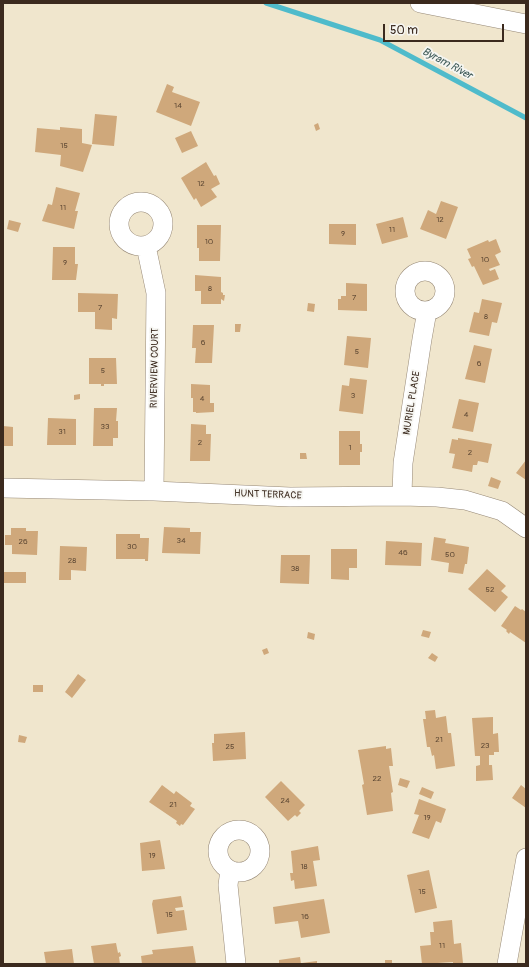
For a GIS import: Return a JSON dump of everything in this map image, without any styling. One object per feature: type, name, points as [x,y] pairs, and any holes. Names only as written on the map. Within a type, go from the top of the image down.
[{"type":"street","points":[[420,3],[526,24]]},
{"type":"street","name":"RIVERVIEW COURT","points":[[146,246],[156,294],[154,491]]},
{"type":"street","name":"MURIEL PLACE","points":[[402,496],[403,463],[427,312]]},
{"type":"street","name":"HUNT TERRACE","points":[[3,488],[154,491],[290,497],[437,497],[465,500],[483,504],[502,511],[526,528]]},
{"type":"street","points":[[507,964],[526,858]]},
{"type":"street","points":[[230,870],[228,885],[236,964]]},
{"type":"building","points":[[167,84],[174,87],[172,92],[200,102],[191,126],[156,112]]},
{"type":"building","points":[[95,114],[117,116],[114,146],[92,144]]},
{"type":"building","points":[[318,123],[320,129],[316,131],[314,125]]},
{"type":"building","points":[[60,127],[82,129],[82,143],[92,145],[83,172],[60,166],[61,155],[35,152],[37,128],[60,130]]},
{"type":"building","points":[[191,131],[198,146],[182,153],[175,138]]},
{"type":"building","points":[[206,162],[214,176],[216,175],[220,184],[211,189],[217,197],[201,207],[196,198],[194,200],[181,178]]},
{"type":"building","points":[[56,187],[80,193],[75,211],[78,211],[74,229],[42,221],[48,204],[52,205]]},
{"type":"building","points":[[441,201],[458,207],[446,239],[420,229],[428,210],[436,214]]},
{"type":"building","points":[[403,217],[408,237],[382,244],[376,224]]},
{"type":"building","points":[[9,220],[21,223],[18,232],[7,229]]},
{"type":"building","points":[[329,224],[356,224],[356,245],[329,244]]},
{"type":"building","points":[[197,225],[221,225],[220,261],[199,261],[199,248],[197,248]]},
{"type":"building","points":[[496,239],[501,252],[495,255],[500,265],[489,269],[490,271],[495,269],[499,279],[483,285],[474,266],[472,267],[468,259],[471,258],[467,249],[488,240],[489,242]]},
{"type":"building","points":[[53,247],[75,247],[75,264],[78,264],[76,280],[52,280]]},
{"type":"building","points":[[195,275],[221,277],[221,292],[225,295],[224,301],[221,299],[221,304],[201,304],[201,291],[195,291]]},
{"type":"building","points":[[346,283],[367,284],[367,311],[338,310],[338,299],[341,299],[341,296],[346,296]]},
{"type":"building","points":[[78,293],[118,294],[117,319],[112,318],[112,330],[95,329],[95,312],[78,312]]},
{"type":"building","points":[[482,299],[502,303],[497,323],[492,322],[489,336],[469,332],[474,312],[479,313]]},
{"type":"building","points":[[308,303],[315,304],[314,312],[307,311]]},
{"type":"building","points":[[235,324],[241,324],[240,332],[235,332]]},
{"type":"building","points":[[193,325],[214,325],[212,363],[195,363],[196,348],[192,348]]},
{"type":"building","points":[[347,336],[371,338],[368,368],[344,365]]},
{"type":"building","points":[[474,345],[492,349],[485,383],[465,379]]},
{"type":"building","points":[[89,358],[116,358],[117,384],[104,384],[104,386],[101,386],[101,384],[89,384]]},
{"type":"building","points":[[350,378],[367,380],[363,414],[339,411],[342,385],[349,386]]},
{"type":"building","points":[[191,384],[210,385],[210,403],[214,403],[214,412],[193,412]]},
{"type":"building","points":[[80,394],[80,399],[74,400],[74,395]]},
{"type":"building","points":[[459,399],[479,403],[473,432],[452,428]]},
{"type":"building","points":[[94,408],[117,408],[116,421],[118,421],[118,438],[113,438],[113,446],[93,446]]},
{"type":"building","points":[[48,418],[76,419],[76,445],[47,445]]},
{"type":"building","points":[[191,424],[206,425],[206,434],[211,434],[210,461],[190,461]]},
{"type":"building","points":[[3,426],[13,427],[13,446],[3,446]]},
{"type":"building","points":[[339,431],[360,431],[360,444],[362,444],[362,452],[360,452],[360,465],[339,465]]},
{"type":"building","points":[[458,438],[492,444],[488,463],[478,461],[477,465],[473,465],[472,472],[452,468],[455,454],[449,453],[452,439],[458,440]]},
{"type":"building","points":[[300,453],[306,453],[307,459],[300,459]]},
{"type":"building","points":[[526,460],[526,480],[516,473]]},
{"type":"building","points":[[491,477],[501,481],[498,489],[488,486]]},
{"type":"building","points":[[164,527],[190,528],[190,532],[201,532],[200,554],[162,553]]},
{"type":"building","points":[[11,528],[26,528],[26,531],[38,531],[37,555],[12,554],[12,545],[5,545],[5,535],[11,535]]},
{"type":"building","points":[[116,534],[140,534],[140,538],[149,538],[148,561],[145,561],[145,559],[116,559]]},
{"type":"building","points":[[434,537],[446,539],[445,543],[469,547],[467,564],[465,564],[463,574],[448,572],[449,563],[431,560]]},
{"type":"building","points":[[386,541],[422,543],[421,566],[385,565]]},
{"type":"building","points":[[60,546],[87,547],[86,571],[71,570],[71,580],[59,580]]},
{"type":"building","points":[[331,549],[357,549],[357,568],[349,568],[349,580],[331,579]]},
{"type":"building","points":[[281,555],[310,555],[309,584],[280,583]]},
{"type":"building","points":[[487,569],[506,586],[501,591],[508,597],[495,612],[468,589]]},
{"type":"building","points":[[4,572],[26,572],[26,583],[4,583]]},
{"type":"building","points":[[515,606],[526,612],[526,643],[510,632],[509,634],[506,631],[507,630],[501,626]]},
{"type":"building","points":[[423,630],[431,632],[429,638],[421,636]]},
{"type":"building","points":[[308,632],[315,634],[314,640],[307,638]]},
{"type":"building","points":[[267,648],[269,653],[264,655],[262,650]]},
{"type":"building","points":[[432,653],[438,657],[435,662],[428,658]]},
{"type":"building","points":[[78,674],[86,680],[72,698],[65,692]]},
{"type":"building","points":[[33,685],[43,685],[43,692],[33,692]]},
{"type":"building","points":[[435,710],[436,718],[446,716],[448,733],[451,733],[455,766],[436,769],[434,755],[432,756],[430,747],[427,747],[423,719],[426,719],[425,711]]},
{"type":"building","points":[[493,717],[493,734],[498,733],[499,752],[494,752],[494,755],[489,755],[489,765],[492,765],[493,780],[476,781],[476,766],[480,765],[480,756],[475,756],[472,718]]},
{"type":"building","points":[[245,732],[246,759],[213,761],[212,743],[214,743],[214,734]]},
{"type":"building","points":[[19,735],[27,737],[25,743],[18,742]]},
{"type":"building","points":[[386,746],[386,749],[391,748],[393,766],[389,766],[393,792],[391,793],[393,811],[367,815],[362,785],[364,784],[358,750]]},
{"type":"building","points":[[400,778],[410,781],[407,788],[398,785]]},
{"type":"building","points":[[281,781],[305,805],[299,811],[301,813],[297,817],[295,815],[288,821],[265,797]]},
{"type":"building","points":[[162,785],[174,794],[176,791],[192,803],[190,806],[195,809],[183,825],[181,824],[180,826],[176,823],[177,821],[149,802]]},
{"type":"building","points":[[521,785],[526,789],[526,808],[512,798]]},
{"type":"building","points":[[422,787],[434,792],[431,799],[419,794]]},
{"type":"building","points":[[419,799],[446,809],[441,823],[436,821],[429,839],[412,833],[419,815],[414,814]]},
{"type":"building","points":[[160,840],[165,869],[142,871],[140,843]]},
{"type":"building","points":[[318,846],[320,860],[313,861],[317,886],[295,889],[294,880],[291,881],[290,873],[293,873],[291,851]]},
{"type":"building","points":[[429,870],[437,908],[415,913],[407,875]]},
{"type":"building","points":[[181,896],[183,907],[175,908],[176,911],[184,910],[187,930],[157,934],[152,904],[153,900]]},
{"type":"building","points":[[324,899],[330,933],[301,938],[298,921],[275,924],[273,907]]},
{"type":"building","points":[[452,920],[454,944],[461,943],[463,963],[453,964],[453,962],[422,964],[420,946],[431,945],[430,932],[434,932],[433,922]]},
{"type":"building","points":[[116,943],[118,953],[120,952],[121,956],[119,957],[120,964],[94,964],[91,946]]},
{"type":"building","points":[[193,946],[196,964],[142,964],[141,956],[153,954],[152,950]]},
{"type":"building","points":[[72,949],[74,964],[46,964],[44,952]]},
{"type":"building","points":[[300,957],[301,964],[279,964],[279,960]]},
{"type":"building","points":[[385,960],[392,960],[392,964],[385,964]]},
{"type":"building","points":[[317,961],[317,964],[302,964],[302,963]]},
{"type":"waterway","name":"Byram River","points":[[266,3],[380,40],[526,118]]}]
